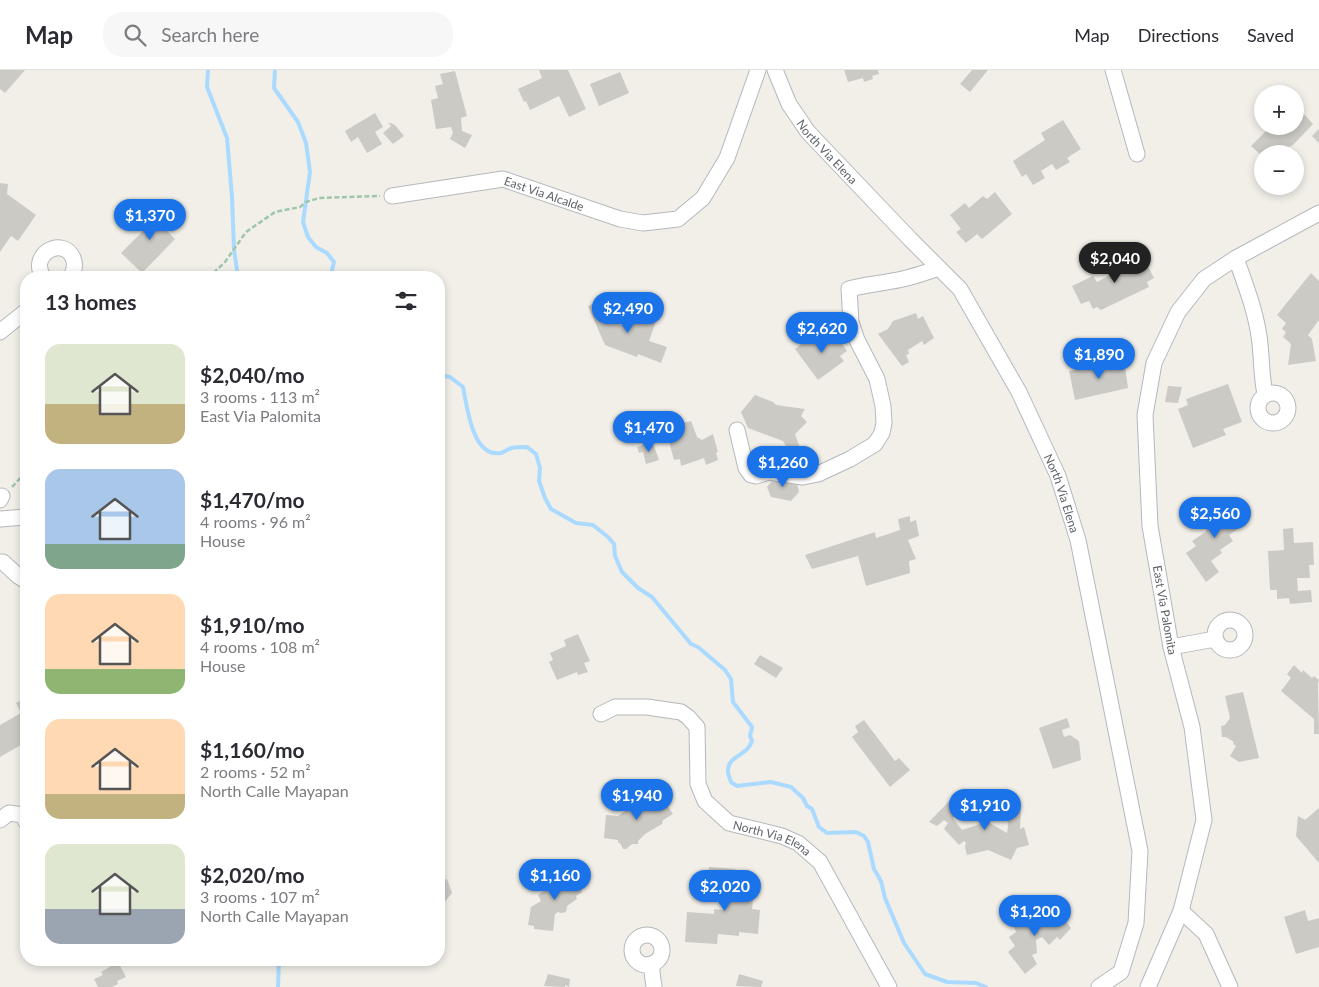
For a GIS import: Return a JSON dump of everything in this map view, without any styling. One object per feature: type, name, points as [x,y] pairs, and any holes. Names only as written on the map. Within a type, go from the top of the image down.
[{"type":"street","name":"East Via Alcalde","points":[[392,196],[504,179],[620,219],[643,223],[678,219],[703,198],[727,158],[758,70]]},
{"type":"street","name":"North Via Elena","points":[[774,70],[789,104],[808,132],[960,288],[1019,392],[1058,476],[1078,540],[1140,851],[1136,923],[1121,972],[1099,987]]},
{"type":"street","points":[[1113,70],[1137,154]]},
{"type":"street","name":"East Via Palomita","points":[[1148,987],[1181,912],[1204,820],[1192,727],[1171,647],[1150,526],[1145,415],[1154,364],[1178,312],[1204,279],[1236,258],[1319,213]]},
{"type":"street","points":[[40,271],[40,260],[47,251],[57,248],[68,251],[72,256],[75,268],[74,271]]},
{"type":"street","points":[[1236,258],[1254,307],[1265,394]]},
{"type":"street","points":[[736,430],[746,468],[751,475],[756,476],[769,472],[804,477],[818,474],[850,459],[875,444],[882,433],[884,423],[883,406],[877,379],[857,340],[851,322],[849,289],[894,281],[939,268]]},
{"type":"street","points":[[0,332],[20,316]]},
{"type":"street","points":[[0,519],[20,517]]},
{"type":"street","points":[[0,562],[3,562],[20,577]]},
{"type":"street","points":[[1171,647],[1215,639]]},
{"type":"street","name":"North Via Elena","points":[[601,714],[614,708],[647,707],[681,712],[688,717],[697,727],[698,784],[705,801],[729,823],[782,836],[798,843],[820,862],[889,987]]},
{"type":"street","points":[[0,820],[9,813],[20,815]]},
{"type":"street","points":[[1181,912],[1206,934],[1230,987]]},
{"type":"street","points":[[651,964],[654,987]]},
{"type":"path","points":[[215,271],[225,262],[246,232],[275,212],[300,207],[306,202],[328,196],[392,196]]},
{"type":"path","points":[[1,498],[20,478]]},
{"type":"building","points":[[0,70],[25,70],[5,93],[0,89]]},
{"type":"building","points":[[539,70],[568,70],[586,109],[569,117],[559,96],[530,110],[518,89],[542,78]]},
{"type":"building","points":[[844,70],[878,70],[879,74],[872,76],[873,79],[864,82],[863,78],[848,82]]},
{"type":"building","points":[[972,70],[988,70],[970,92],[960,84]]},
{"type":"building","points":[[455,71],[467,116],[461,118],[462,131],[472,135],[465,148],[450,139],[453,133],[451,127],[436,129],[431,100],[438,98],[435,86],[443,84],[440,74]]},
{"type":"building","points":[[620,72],[629,93],[599,106],[590,84]]},
{"type":"building","points":[[375,113],[383,127],[375,132],[382,144],[367,153],[358,137],[351,142],[345,131]]},
{"type":"building","points":[[1304,114],[1313,124],[1304,133]]},
{"type":"building","points":[[1063,120],[1081,149],[1067,158],[1070,162],[1056,170],[1052,164],[1041,171],[1045,178],[1033,185],[1026,174],[1022,177],[1013,161],[1045,140],[1041,133]]},
{"type":"building","points":[[388,122],[395,125],[404,136],[393,144],[383,133],[391,126]]},
{"type":"building","points":[[1319,129],[1319,143],[1312,136]]},
{"type":"building","points":[[1262,135],[1303,135],[1293,145],[1254,145],[1254,149],[1251,146]]},
{"type":"building","points":[[0,183],[8,184],[7,194],[36,215],[18,241],[11,236],[0,252]]},
{"type":"building","points":[[995,192],[1012,214],[982,239],[977,234],[966,243],[956,232],[961,229],[950,215],[965,203],[969,208],[983,196],[987,199]]},
{"type":"building","points":[[162,205],[172,215],[162,226],[175,239],[144,271],[140,271],[121,253],[146,228],[142,225]]},
{"type":"building","points":[[1122,256],[1126,265],[1143,257],[1154,278],[1147,282],[1149,287],[1101,310],[1097,307],[1093,309],[1089,301],[1081,304],[1072,286],[1093,276],[1097,282],[1114,273],[1109,263]]},
{"type":"building","points":[[1311,273],[1319,281],[1319,320],[1308,335],[1312,339],[1316,361],[1288,365],[1291,344],[1283,337],[1286,332],[1282,329],[1286,323],[1277,315]]},
{"type":"building","points":[[604,299],[615,323],[629,328],[641,313],[657,319],[649,341],[667,347],[661,363],[638,354],[637,357],[605,345],[588,306]]},
{"type":"building","points":[[916,313],[918,319],[923,316],[934,338],[924,345],[922,341],[908,350],[909,354],[906,355],[909,362],[902,366],[878,334],[888,329],[893,321]]},
{"type":"building","points":[[831,329],[847,351],[840,356],[844,361],[818,380],[795,349],[808,339],[812,344]]},
{"type":"building","points":[[1124,360],[1128,388],[1075,400],[1069,371]]},
{"type":"building","points":[[1228,384],[1242,422],[1223,429],[1226,435],[1193,448],[1178,409],[1188,405],[1186,399]]},
{"type":"building","points":[[1168,386],[1182,387],[1178,403],[1165,402]]},
{"type":"building","points":[[755,395],[776,405],[805,409],[801,416],[807,422],[795,434],[804,459],[800,464],[796,464],[783,441],[748,428],[741,412]]},
{"type":"building","points":[[691,421],[697,437],[702,440],[713,434],[718,452],[716,453],[718,460],[706,465],[704,458],[681,466],[680,459],[674,460],[665,427]]},
{"type":"building","points":[[650,443],[651,446],[654,446],[659,460],[646,464],[643,452],[639,453],[637,447]]},
{"type":"building","points":[[777,475],[796,479],[799,492],[791,501],[771,497],[767,487]]},
{"type":"building","points":[[1222,502],[1225,506],[1228,504],[1234,512],[1237,510],[1246,523],[1229,535],[1233,541],[1220,550],[1222,553],[1211,561],[1219,572],[1206,582],[1186,553],[1196,546],[1192,541],[1207,531],[1203,525],[1210,520],[1205,513]]},
{"type":"building","points":[[910,516],[910,522],[916,520],[919,536],[908,540],[916,559],[909,561],[910,573],[866,586],[858,556],[812,569],[805,555],[875,532],[876,538],[900,530],[898,519]]},
{"type":"building","points":[[1293,528],[1294,543],[1313,542],[1314,565],[1309,565],[1310,578],[1297,578],[1298,591],[1311,590],[1312,602],[1290,604],[1289,598],[1277,599],[1277,590],[1270,590],[1268,551],[1284,550],[1283,529]]},
{"type":"building","points":[[578,634],[590,661],[584,663],[588,672],[578,675],[577,672],[557,680],[549,662],[553,660],[550,653],[566,646],[564,640]]},
{"type":"building","points":[[760,655],[783,668],[776,678],[754,664]]},
{"type":"building","points":[[1294,665],[1302,673],[1303,670],[1312,678],[1314,676],[1319,680],[1319,734],[1314,734],[1314,719],[1281,691],[1291,678],[1287,674]]},
{"type":"building","points":[[1243,692],[1259,758],[1239,762],[1230,756],[1236,746],[1233,744],[1234,742],[1226,737],[1222,737],[1221,726],[1225,725],[1230,718],[1225,696]]},
{"type":"building","points":[[20,701],[20,711],[16,703]]},
{"type":"building","points":[[20,714],[20,745],[0,757],[0,725]]},
{"type":"building","points":[[1067,718],[1070,727],[1062,730],[1064,737],[1070,735],[1079,741],[1081,760],[1053,769],[1039,728]]},
{"type":"building","points":[[864,720],[895,761],[899,758],[910,770],[890,787],[852,737],[858,732],[855,726]]},
{"type":"building","points":[[652,793],[657,801],[662,798],[673,814],[663,820],[662,824],[645,834],[638,841],[638,844],[632,844],[626,849],[623,849],[618,840],[604,838],[606,815],[618,816]]},
{"type":"building","points":[[952,798],[963,807],[953,818],[962,830],[980,824],[979,806],[990,823],[1007,833],[1006,810],[1014,803],[1021,809],[1020,829],[1024,827],[1029,845],[1017,848],[1011,860],[988,850],[967,855],[966,843],[964,841],[959,845],[944,829],[948,823],[944,820],[937,826],[929,822]]},
{"type":"building","points":[[1319,808],[1319,863],[1296,836],[1298,816],[1305,820]]},
{"type":"building","points":[[709,867],[735,869],[738,873],[738,884],[746,885],[754,891],[752,909],[760,910],[758,934],[739,932],[739,936],[718,934],[717,944],[685,942],[687,912],[714,914],[714,909],[723,910],[725,891],[719,890],[720,882],[712,881],[713,875],[708,874]]},
{"type":"building","points":[[569,870],[575,880],[581,876],[585,883],[582,884],[584,887],[580,889],[582,892],[576,896],[577,899],[567,906],[566,912],[555,914],[553,931],[534,929],[534,926],[528,925],[531,907],[541,901],[538,895],[550,887],[548,883]]},
{"type":"building","points":[[447,879],[452,893],[445,902],[445,880]]},
{"type":"building","points":[[1305,910],[1308,921],[1319,918],[1319,947],[1296,954],[1284,917]]},
{"type":"building","points":[[1026,912],[1029,916],[1033,915],[1035,919],[1043,913],[1048,919],[1058,912],[1071,928],[1060,940],[1057,937],[1049,945],[1042,937],[1036,940],[1037,953],[1032,955],[1037,964],[1025,974],[1008,952],[1015,946],[1009,937],[1016,932],[1012,922]]},
{"type":"building","points":[[111,966],[120,966],[126,977],[117,981],[118,984],[112,987],[98,987],[94,979],[103,975],[101,972]]},
{"type":"building","points":[[548,974],[570,979],[569,987],[565,985],[565,987],[544,986]]},
{"type":"building","points":[[739,974],[763,981],[761,987],[736,986]]},
{"type":"waterway","points":[[208,70],[207,87],[227,138],[237,271]]},
{"type":"waterway","points":[[275,70],[274,88],[298,122],[306,143],[310,172],[303,222],[308,237],[316,247],[327,253],[334,262],[332,271]]},
{"type":"waterway","points":[[445,376],[450,377],[463,387],[469,418],[477,439],[483,447],[491,452],[501,453],[512,448],[527,447],[536,454],[540,468],[539,481],[551,509],[576,523],[593,525],[608,537],[614,544],[615,556],[622,572],[638,588],[652,597],[691,644],[698,647],[725,670],[731,679],[733,702],[752,727],[750,746],[729,765],[728,772],[731,782],[737,786],[771,782],[791,787],[803,798],[807,806],[812,809],[819,827],[827,833],[856,832],[864,836],[868,842],[874,869],[881,881],[885,898],[904,943],[925,974],[947,982],[976,983],[986,987]]},
{"type":"waterway","points":[[278,987],[279,966]]}]
